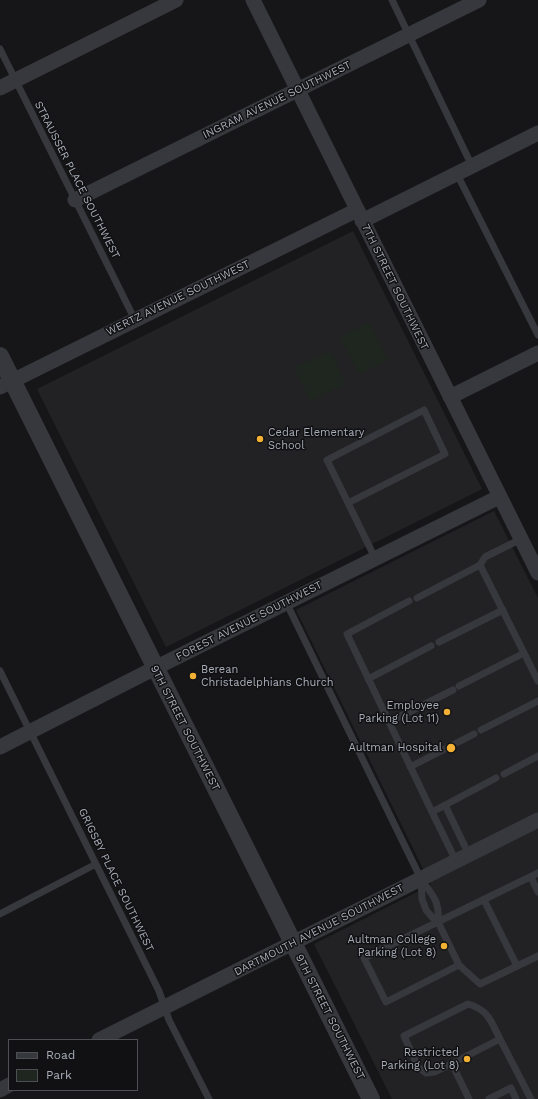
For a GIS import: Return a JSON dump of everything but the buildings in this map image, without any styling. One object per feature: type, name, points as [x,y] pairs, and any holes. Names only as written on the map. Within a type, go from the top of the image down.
[{"type":"street","points":[[0,88],[176,0]]},
{"type":"street","name":"7TH STREET SOUTHWEST","points":[[253,0],[538,573]]},
{"type":"street","name":"INGRAM AVENUE SOUTHWEST","points":[[75,200],[479,0]]},
{"type":"street","name":"WERTZ AVENUE SOUTHWEST","points":[[6,384],[135,320],[360,216],[457,174],[538,133]]},
{"type":"street","points":[[450,397],[538,353]]},
{"type":"street","name":"9TH STREET SOUTHWEST","points":[[0,356],[6,384],[155,668],[371,1099]]},
{"type":"street","name":"FOREST AVENUE SOUTHWEST","points":[[0,747],[286,602],[499,497]]},
{"type":"street","name":"DARTMOUTH AVENUE SOUTHWEST","points":[[101,1039],[538,820]]},
{"type":"lane","points":[[392,0],[472,166]]},
{"type":"lane","name":"STRAUSSER PLACE SOUTHWEST","points":[[0,49],[135,320]]},
{"type":"lane","points":[[457,174],[538,335]]},
{"type":"lane","points":[[348,503],[445,454],[424,410],[327,460],[348,503],[375,558]]},
{"type":"lane","points":[[418,598],[480,565],[485,557],[521,539]]},
{"type":"lane","points":[[480,565],[538,681]]},
{"type":"lane","points":[[409,601],[347,634],[432,812],[463,858]]},
{"type":"lane","points":[[286,602],[421,879],[435,899],[439,910],[438,922]]},
{"type":"lane","points":[[438,642],[503,610]]},
{"type":"lane","points":[[368,678],[431,646]]},
{"type":"lane","points":[[389,722],[524,653]]},
{"type":"lane","name":"GRIGSBY PLACE SOUTHWEST","points":[[0,671],[159,992],[169,1020],[209,1099]]},
{"type":"lane","points":[[481,730],[538,701]]},
{"type":"lane","points":[[410,767],[474,734]]},
{"type":"lane","points":[[504,774],[538,756]]},
{"type":"lane","points":[[432,812],[496,778]]},
{"type":"lane","points":[[445,805],[463,858]]},
{"type":"lane","points":[[0,914],[96,864]]},
{"type":"lane","points":[[459,965],[386,1002],[364,958],[538,873]]},
{"type":"lane","points":[[531,877],[538,892]]},
{"type":"lane","points":[[421,879],[422,899],[426,910],[438,922],[459,965],[480,984],[538,956]]},
{"type":"lane","points":[[484,900],[517,966]]},
{"type":"lane","points":[[500,1040],[452,1064],[434,1072],[426,1073],[418,1067],[404,1036],[468,1004],[478,1007],[487,1014],[531,1099]]},
{"type":"lane","points":[[452,1064],[469,1099]]},
{"type":"lane","points":[[489,1099],[511,1088],[516,1099]]},
{"type":"shaded area","name":"Cedar Elementary School","points":[[353,231],[482,489],[166,647],[37,389]]},
{"type":"shaded area","name":"Aultman Hospital","points":[[494,511],[538,598],[538,1099],[392,1099],[314,944],[431,885],[296,610]]},
{"type":"green space","points":[[369,322],[388,360],[359,374],[340,337]]},
{"type":"green space","points":[[331,351],[346,384],[310,401],[294,367]]},
{"type":"place","name":"Cedar Elementary School","points":[[260,439]]},
{"type":"place","name":"Berean Christadelphians Church","points":[[193,676]]},
{"type":"place","name":"Employee Parking (Lot 11)","points":[[447,712]]},
{"type":"place","name":"Aultman Hospital","points":[[451,748]]},
{"type":"place","name":"Aultman College Parking (Lot 8)","points":[[444,946]]},
{"type":"place","name":"Restricted Parking (Lot 8)","points":[[467,1059]]}]
